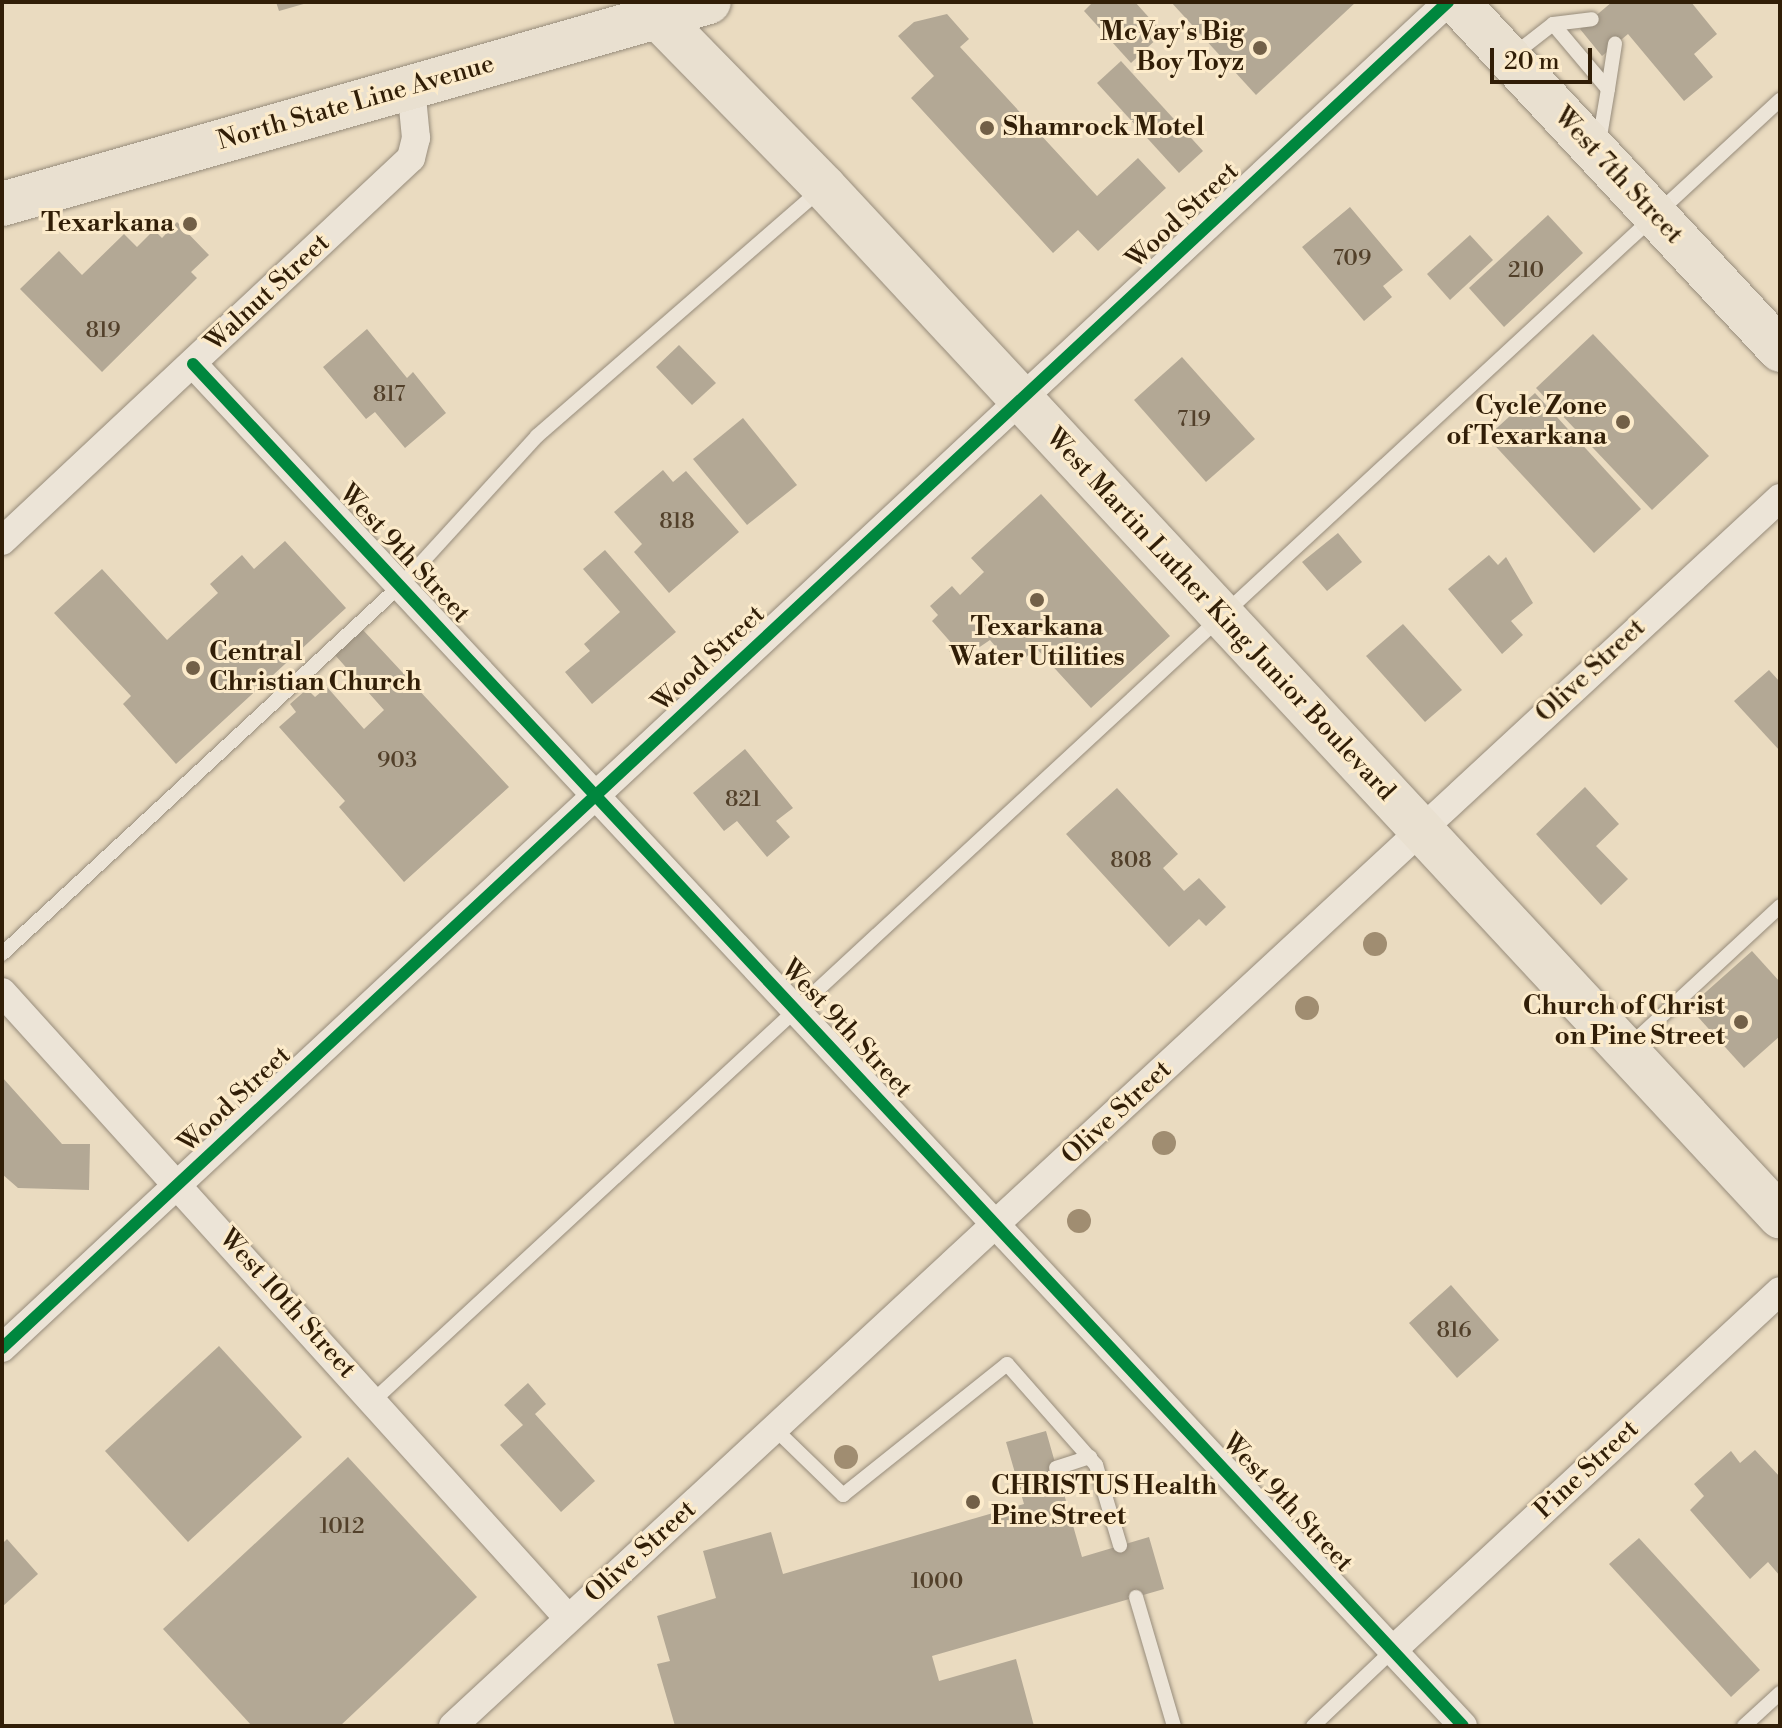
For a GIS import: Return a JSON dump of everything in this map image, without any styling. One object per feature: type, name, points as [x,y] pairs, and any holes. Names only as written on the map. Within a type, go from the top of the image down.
[{"type":"main road","name":"North State Line Avenue","points":[[2,204],[411,87],[651,9],[709,2]]},
{"type":"main road","name":"West 7th Street","points":[[1457,2],[1780,350]]},
{"type":"main road","name":"West Martin Luther King Junior Boulevard","points":[[651,9],[824,187],[1220,612],[1418,831],[1780,1216]]},
{"type":"street","name":"Wood Street","points":[[2,1348],[599,794],[1019,398],[1448,2]]},
{"type":"street","name":"Walnut Street","points":[[2,541],[411,158],[416,138],[411,87]]},
{"type":"street","name":"West 9th Street","points":[[193,364],[599,794],[1463,1726]]},
{"type":"street","name":"Olive Street","points":[[453,1726],[997,1226],[1418,831],[1780,498]]},
{"type":"street","name":"West 10th Street","points":[[2,992],[178,1182],[568,1618]]},
{"type":"street","name":"Pine Street","points":[[1394,1649],[1780,1291]]},
{"type":"lane","points":[[1509,59],[1553,24],[1592,19]]},
{"type":"lane","points":[[1553,24],[1608,89]]},
{"type":"lane","points":[[1597,154],[1615,44]]},
{"type":"lane","points":[[374,1400],[1220,612],[1656,218],[1780,100]]},
{"type":"lane","points":[[2,954],[402,584],[537,436],[824,187]]},
{"type":"lane","points":[[1625,1050],[1780,906]]},
{"type":"lane","points":[[775,1429],[843,1495],[1003,1363],[1090,1457],[1120,1545]]},
{"type":"lane","points":[[1056,1468],[1090,1457]]},
{"type":"lane","points":[[1136,1597],[1174,1726]]},
{"type":"lane","points":[[1313,1726],[1394,1649]]},
{"type":"lane","points":[[1744,1726],[1780,1693]]},
{"type":"building","points":[[276,2],[307,2],[307,3],[279,11]]},
{"type":"building","points":[[1093,2],[1135,2],[1163,33],[1131,63],[1084,11]]},
{"type":"building","name":"McVay's Big Boy Toyz","points":[[1171,2],[1356,2],[1256,95]]},
{"type":"building","points":[[1612,2],[1691,2],[1717,34],[1694,54],[1713,77],[1684,101],[1628,34],[1602,56],[1580,29]]},
{"type":"building","name":"Shamrock Motel","points":[[947,14],[969,39],[960,47],[1097,196],[1138,158],[1166,188],[1098,251],[1078,230],[1053,253],[911,98],[934,76],[898,36],[914,22]]},
{"type":"building","points":[[1121,61],[1203,151],[1179,173],[1097,83]]},
{"type":"building","points":[[1350,207],[1403,270],[1383,286],[1392,297],[1364,321],[1302,247]]},
{"type":"building","points":[[1548,215],[1583,253],[1504,327],[1469,288]]},
{"type":"building","points":[[177,222],[209,255],[191,272],[197,278],[102,372],[20,289],[59,251],[82,275],[124,234],[137,247],[154,230],[162,238]]},
{"type":"building","points":[[1470,235],[1493,260],[1450,300],[1427,274]]},
{"type":"building","points":[[367,329],[407,378],[413,372],[446,413],[405,448],[375,412],[366,419],[323,367]]},
{"type":"building","name":"Cycle Zone of Texarkana","points":[[1593,334],[1709,456],[1652,510],[1536,388]]},
{"type":"building","points":[[679,345],[716,383],[692,405],[656,367]]},
{"type":"building","points":[[1182,357],[1255,439],[1206,482],[1134,400]]},
{"type":"building","points":[[1535,393],[1641,509],[1594,553],[1487,437]]},
{"type":"building","points":[[743,418],[797,485],[747,525],[693,459]]},
{"type":"building","points":[[663,470],[673,482],[686,471],[739,532],[669,593],[634,552],[642,544],[614,512]]},
{"type":"building","name":"Texarkana Water Utilities","points":[[1041,494],[1170,636],[1091,708],[1036,648],[1014,668],[990,640],[959,661],[949,651],[954,646],[932,621],[938,615],[930,606],[952,586],[960,595],[984,572],[971,558]]},
{"type":"building","points":[[1338,533],[1362,562],[1327,591],[1302,562]]},
{"type":"building","name":"Central Christian Church","points":[[285,541],[346,608],[176,764],[123,704],[131,696],[54,613],[102,569],[167,640],[218,593],[210,584],[242,555],[254,569]]},
{"type":"building","points":[[605,550],[676,632],[592,704],[565,672],[590,651],[584,644],[620,612],[583,569]]},
{"type":"building","points":[[1489,555],[1498,565],[1506,557],[1533,603],[1511,621],[1523,635],[1502,654],[1448,589]]},
{"type":"building","points":[[1403,624],[1462,690],[1425,722],[1366,656]]},
{"type":"building","name":"Central Christian Church","points":[[363,630],[509,787],[404,882],[339,807],[345,801],[279,727],[296,712],[290,704],[307,689],[315,697],[327,687],[364,729],[384,710],[335,655]]},
{"type":"building","points":[[1769,670],[1780,682],[1780,751],[1734,701]]},
{"type":"building","points":[[745,749],[793,808],[776,821],[790,837],[767,857],[737,821],[724,831],[693,793]]},
{"type":"building","points":[[1585,787],[1619,824],[1596,846],[1628,879],[1601,905],[1536,834]]},
{"type":"building","points":[[1117,788],[1178,854],[1163,868],[1184,891],[1199,878],[1226,907],[1206,926],[1199,919],[1169,947],[1066,834]]},
{"type":"building","name":"Church of Christ on Pine Street","points":[[1752,951],[1780,982],[1780,1036],[1744,1068],[1689,1007]]},
{"type":"building","points":[[2,1077],[62,1144],[90,1144],[89,1190],[18,1188],[2,1174]]},
{"type":"building","points":[[1451,1285],[1499,1340],[1457,1378],[1409,1323]]},
{"type":"building","points":[[219,1346],[302,1437],[188,1542],[105,1451]]},
{"type":"building","points":[[528,1383],[546,1404],[535,1414],[595,1481],[561,1512],[500,1445],[523,1425],[504,1405]]},
{"type":"building","name":"CHRISTUS Health Pine Street","points":[[1046,1431],[1082,1557],[1149,1537],[1164,1589],[932,1656],[939,1681],[1016,1659],[1034,1726],[675,1726],[657,1664],[670,1661],[657,1616],[716,1598],[703,1551],[771,1532],[783,1574],[1024,1504],[1006,1442]]},
{"type":"building","points":[[1755,1450],[1780,1477],[1780,1576],[1768,1562],[1750,1579],[1690,1510],[1704,1496],[1694,1484],[1731,1451],[1740,1463]]},
{"type":"building","points":[[348,1457],[477,1597],[340,1726],[252,1726],[163,1629]]},
{"type":"building","points":[[1639,1538],[1760,1670],[1731,1697],[1609,1564]]},
{"type":"building","points":[[7,1539],[38,1574],[2,1607],[2,1544]]},
{"type":"cycle path","points":[[2,1348],[1448,2]]},
{"type":"cycle path","points":[[193,364],[1463,1726]]},
{"type":"place","name":"McVay's Big Boy Toyz","points":[[1260,48]]},
{"type":"place","name":"Shamrock Motel","points":[[987,128]]},
{"type":"place","name":"Texarkana","points":[[190,224]]},
{"type":"place","name":"Cycle Zone of Texarkana","points":[[1623,422]]},
{"type":"place","name":"Texarkana Water Utilities","points":[[1037,600]]},
{"type":"place","name":"Central Christian Church","points":[[193,668]]},
{"type":"place","name":"Church of Christ on Pine Street","points":[[1741,1022]]},
{"type":"place","name":"CHRISTUS Health Pine Street","points":[[973,1502]]}]
